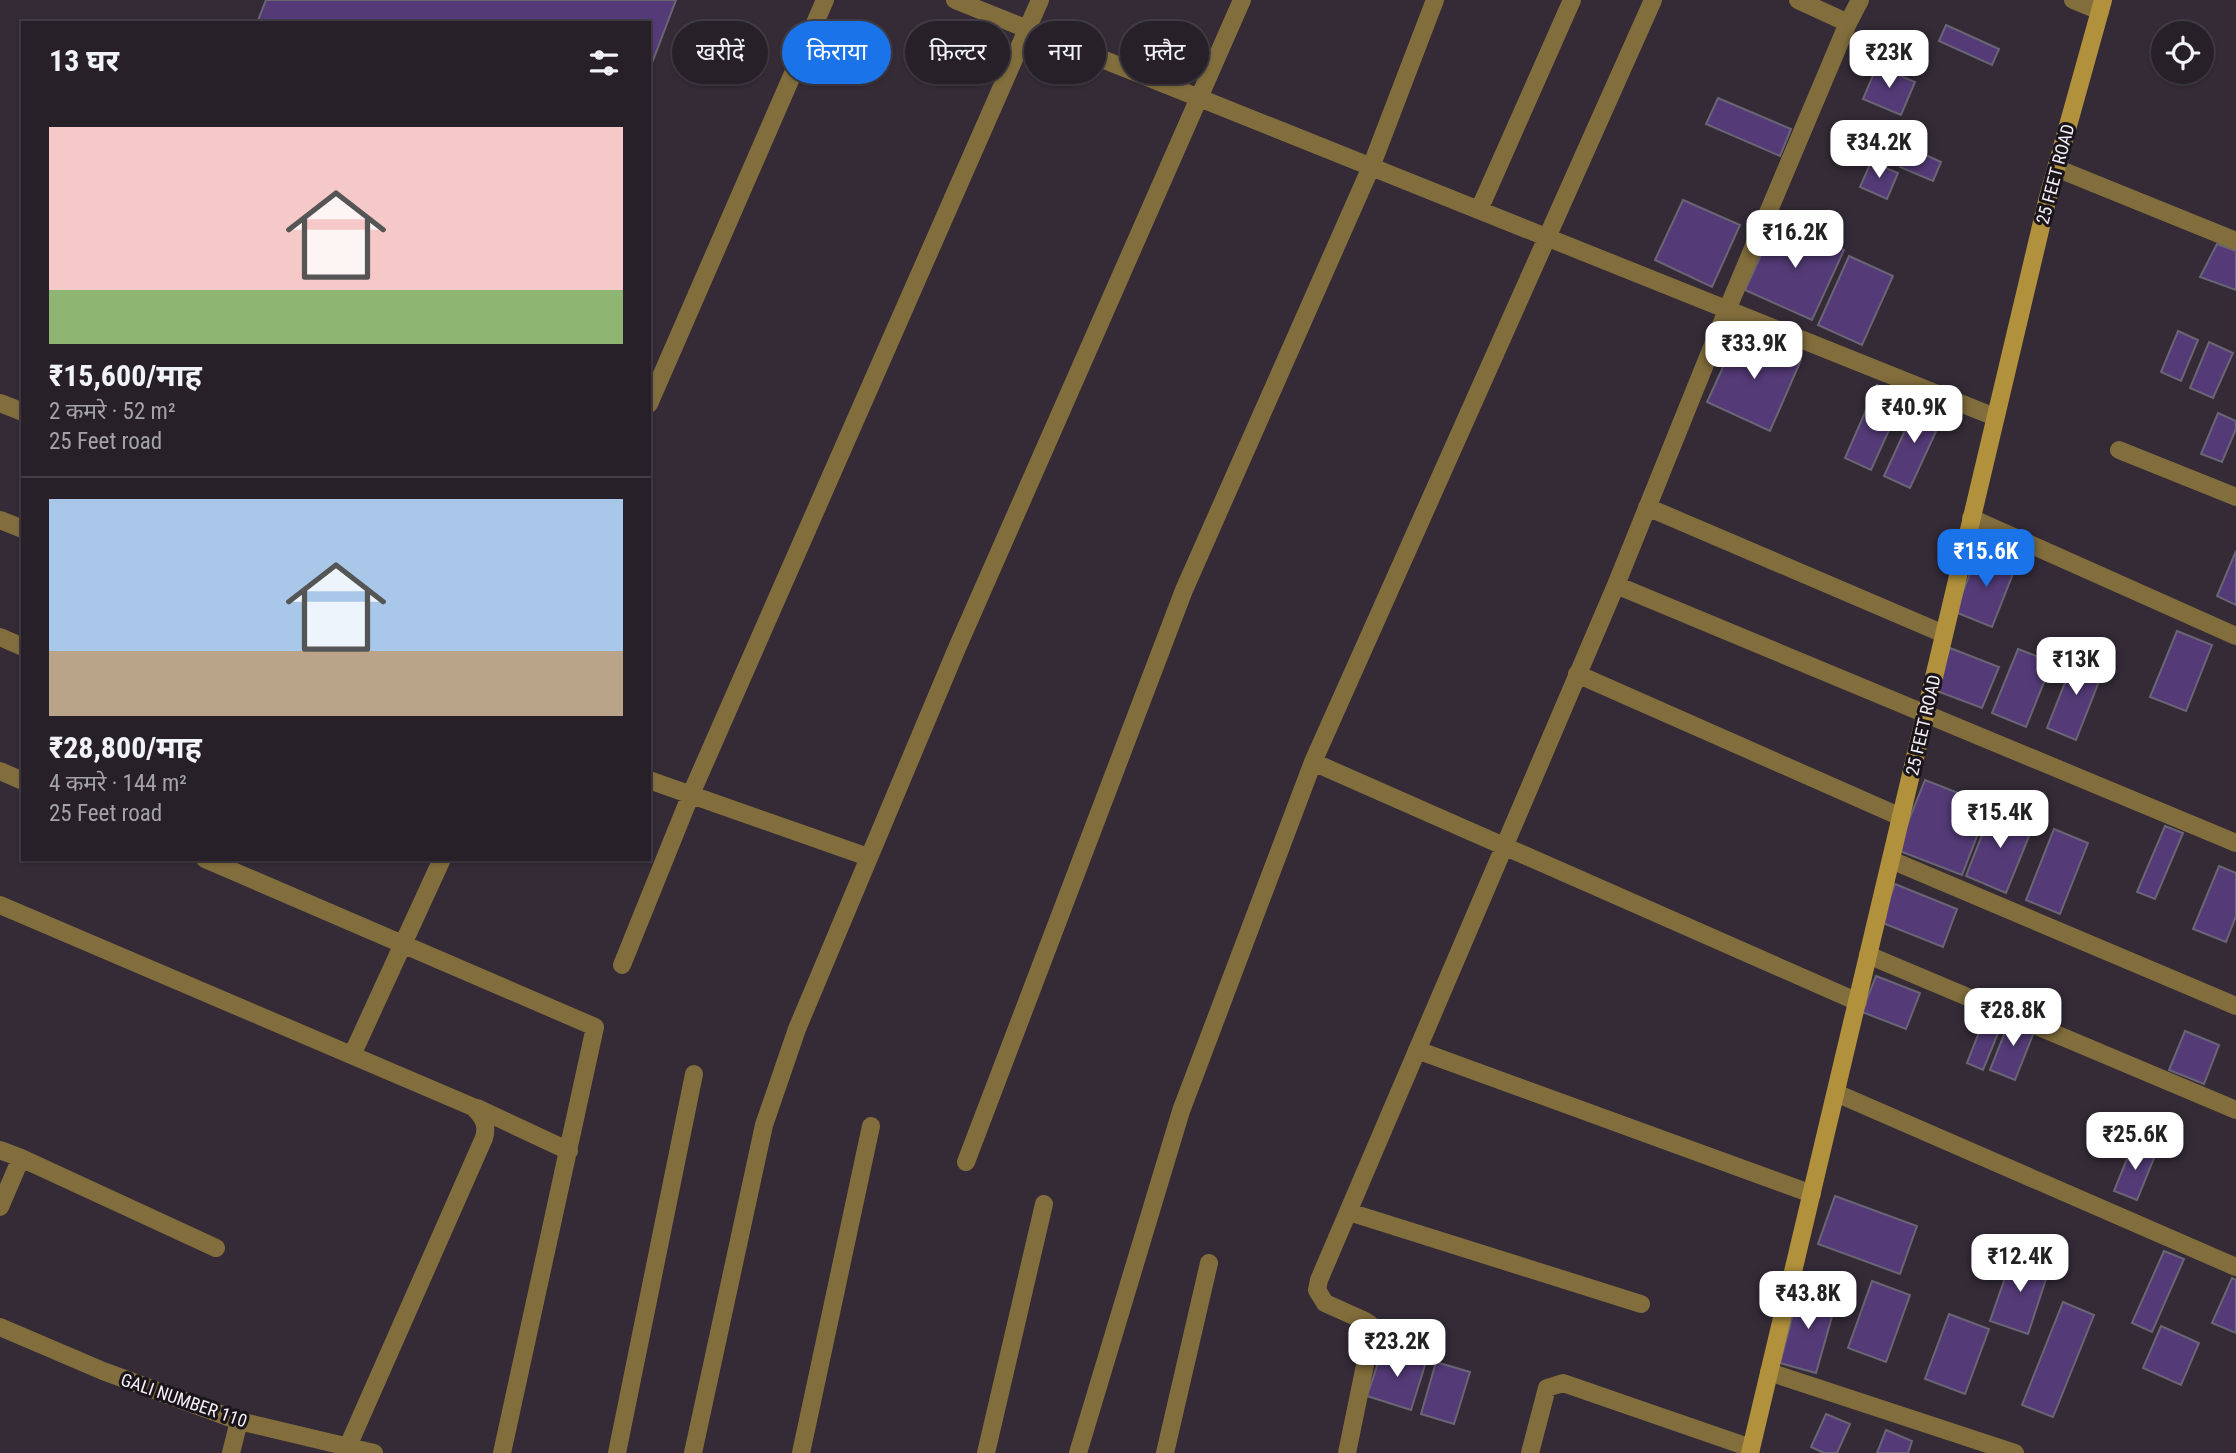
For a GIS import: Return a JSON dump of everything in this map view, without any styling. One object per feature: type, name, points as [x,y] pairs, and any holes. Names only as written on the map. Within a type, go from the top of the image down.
[{"type":"street","points":[[651,399],[825,0]]},
{"type":"street","points":[[955,0],[1024,28]]},
{"type":"street","points":[[1031,21],[1040,0]]},
{"type":"street","points":[[693,1453],[764,1125],[797,1029],[868,857],[1242,0]]},
{"type":"street","points":[[966,1162],[1184,590],[1371,167],[1435,0]]},
{"type":"street","points":[[1479,210],[1572,0]]},
{"type":"street","points":[[1078,1453],[1181,1111],[1313,762],[1653,0]]},
{"type":"street","points":[[1798,0],[1848,23]]},
{"type":"street","points":[[1347,1453],[1371,1325],[1325,1303],[1317,1290],[1616,585],[1727,310],[1860,0]]},
{"type":"street","points":[[2073,0],[2102,6]]},
{"type":"street","name":"25 FEET ROAD","points":[[1750,1450],[1995,417],[2056,168],[2102,6]]},
{"type":"street","points":[[622,964],[691,794],[1024,36]]},
{"type":"street","points":[[1106,61],[1995,417]]},
{"type":"street","points":[[2056,168],[2236,241]]},
{"type":"street","points":[[0,403],[21,411]]},
{"type":"street","points":[[2119,450],[2236,498]]},
{"type":"street","points":[[1647,507],[1944,634]]},
{"type":"street","points":[[1971,517],[2236,636]]},
{"type":"street","points":[[0,520],[21,528]]},
{"type":"street","points":[[1616,585],[2236,843]]},
{"type":"street","points":[[0,637],[21,646]]},
{"type":"street","points":[[1577,674],[1901,817]]},
{"type":"street","points":[[1313,762],[1857,1002]]},
{"type":"street","points":[[0,771],[21,780]]},
{"type":"street","points":[[651,780],[868,857]]},
{"type":"street","points":[[1891,860],[2236,1006]]},
{"type":"street","points":[[210,861],[595,1027],[502,1453]]},
{"type":"street","points":[[353,1054],[441,861]]},
{"type":"street","points":[[0,905],[353,1054],[569,1151]]},
{"type":"street","points":[[1868,955],[2236,1110]]},
{"type":"street","points":[[1417,1050],[1812,1194]]},
{"type":"street","points":[[617,1453],[694,1074]]},
{"type":"street","points":[[1836,1093],[2236,1267]]},
{"type":"street","points":[[346,1450],[484,1138],[487,1129],[484,1117],[473,1107]]},
{"type":"street","points":[[801,1453],[872,1126]]},
{"type":"street","points":[[0,1150],[216,1248]]},
{"type":"street","points":[[0,1207],[21,1158]]},
{"type":"street","points":[[986,1453],[1044,1204]]},
{"type":"street","points":[[1349,1212],[1642,1304]]},
{"type":"street","points":[[1165,1453],[1209,1263]]},
{"type":"street","name":"GALI NUMBER 110","points":[[0,1327],[103,1371],[239,1421],[346,1450],[374,1453]]},
{"type":"street","points":[[1769,1372],[2015,1453]]},
{"type":"street","points":[[1530,1453],[1547,1388],[1563,1383],[1750,1450]]},
{"type":"street","points":[[231,1453],[239,1421]]},
{"type":"building","points":[[266,0],[676,0],[651,66],[651,21],[258,21]]},
{"type":"building","points":[[1946,25],[1999,49],[1992,65],[1939,41]]},
{"type":"building","points":[[1877,66],[1915,82],[1901,115],[1863,99]]},
{"type":"building","points":[[1718,98],[1791,129],[1780,156],[1706,124]]},
{"type":"building","points":[[1909,147],[1941,162],[1933,181],[1900,167]]},
{"type":"building","points":[[1871,162],[1898,173],[1887,199],[1860,187]]},
{"type":"building","points":[[1683,200],[1740,225],[1712,287],[1655,260]]},
{"type":"building","points":[[1777,220],[1844,250],[1812,320],[1745,290]]},
{"type":"building","points":[[2217,244],[2236,251],[2236,290],[2200,277]]},
{"type":"building","points":[[1849,256],[1893,276],[1862,345],[1818,325]]},
{"type":"building","points":[[2178,331],[2198,340],[2181,381],[2161,372]]},
{"type":"building","points":[[1739,332],[1801,360],[1770,431],[1707,402]]},
{"type":"building","points":[[2209,342],[2233,353],[2213,398],[2190,388]]},
{"type":"building","points":[[1877,385],[1904,397],[1871,470],[1845,458]]},
{"type":"building","points":[[1918,402],[1944,414],[1910,488],[1884,476]]},
{"type":"building","points":[[2218,413],[2236,421],[2236,429],[2222,462],[2201,454]]},
{"type":"building","points":[[1979,551],[2016,566],[1992,627],[1955,612]]},
{"type":"building","points":[[2236,551],[2236,605],[2217,596]]},
{"type":"building","points":[[2177,631],[2212,645],[2186,711],[2150,697]]},
{"type":"building","points":[[1950,648],[1999,667],[1982,708],[1934,690]]},
{"type":"building","points":[[2018,649],[2052,662],[2026,727],[1992,713]]},
{"type":"building","points":[[2076,655],[2105,666],[2076,740],[2047,728]]},
{"type":"building","points":[[1925,780],[1989,805],[1962,875],[1897,850]]},
{"type":"building","points":[[1993,807],[2034,824],[2006,893],[1966,876]]},
{"type":"building","points":[[2165,826],[2183,833],[2155,899],[2137,892]]},
{"type":"building","points":[[2054,829],[2088,843],[2060,914],[2026,900]]},
{"type":"building","points":[[2219,866],[2236,873],[2236,916],[2226,942],[2193,929]]},
{"type":"building","points":[[1895,884],[1957,909],[1943,947],[1880,922]]},
{"type":"building","points":[[1876,976],[1920,993],[1906,1029],[1862,1012]]},
{"type":"building","points":[[1988,1009],[2005,1016],[1983,1070],[1967,1063]]},
{"type":"building","points":[[2011,1017],[2036,1027],[2015,1080],[1990,1070]]},
{"type":"building","points":[[2185,1031],[2219,1045],[2204,1084],[2169,1070]]},
{"type":"building","points":[[2133,1144],[2156,1153],[2137,1200],[2114,1191]]},
{"type":"building","points":[[1835,1196],[1917,1226],[1900,1274],[1818,1244]]},
{"type":"building","points":[[2164,1251],[2184,1259],[2152,1332],[2132,1323]]},
{"type":"building","points":[[2013,1255],[2050,1267],[2028,1334],[1990,1321]]},
{"type":"building","points":[[2232,1278],[2236,1280],[2236,1333],[2212,1323]]},
{"type":"building","points":[[1872,1281],[1910,1295],[1886,1362],[1848,1348]]},
{"type":"building","points":[[1800,1288],[1837,1299],[1816,1373],[1780,1363]]},
{"type":"building","points":[[2063,1302],[2094,1315],[2053,1417],[2022,1405]]},
{"type":"building","points":[[1949,1314],[1989,1329],[1965,1394],[1925,1379]]},
{"type":"building","points":[[2161,1326],[2199,1343],[2181,1385],[2143,1368]]},
{"type":"building","points":[[1383,1348],[1426,1362],[1411,1410],[1367,1396]]},
{"type":"building","points":[[1436,1362],[1470,1372],[1454,1424],[1421,1414]]},
{"type":"building","points":[[1826,1414],[1850,1424],[1837,1453],[1824,1453],[1811,1447]]},
{"type":"building","points":[[1886,1430],[1912,1441],[1908,1453],[1877,1453]]}]
